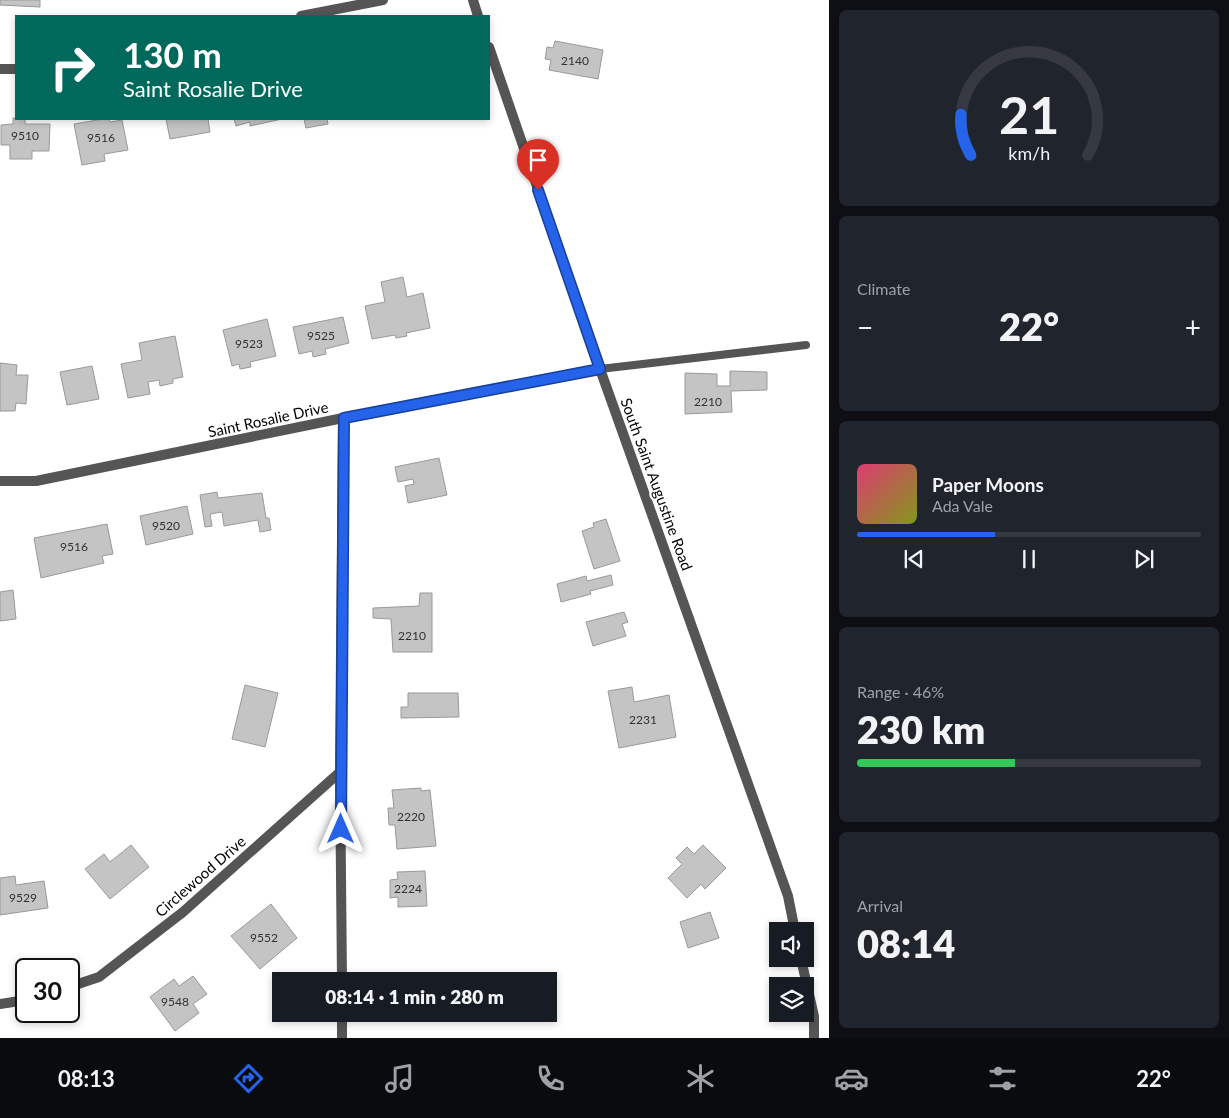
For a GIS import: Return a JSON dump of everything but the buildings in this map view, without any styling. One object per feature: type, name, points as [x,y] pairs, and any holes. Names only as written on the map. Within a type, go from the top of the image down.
[{"type":"street","points":[[306,15],[383,0]]},
{"type":"street","points":[[473,0],[478,15]]},
{"type":"street","name":"South Saint Augustine Road","points":[[490,50],[600,369],[788,896],[793,922]]},
{"type":"street","points":[[0,69],[15,69]]},
{"type":"street","name":"Saint Rosalie Drive","points":[[0,481],[36,481],[344,418],[600,369]]},
{"type":"street","points":[[342,972],[340,772],[344,418]]},
{"type":"street","name":"Circlewood Drive","points":[[80,983],[99,977],[183,912],[340,772]]},
{"type":"street","points":[[804,967],[814,1016],[814,1038]]},
{"type":"street","points":[[0,1004],[15,1002]]},
{"type":"street","points":[[342,1022],[342,1038]]},
{"type":"lane","points":[[600,369],[806,345]]},
{"type":"route","points":[[341,829],[340,753],[344,418],[600,369],[538,190]]}]
